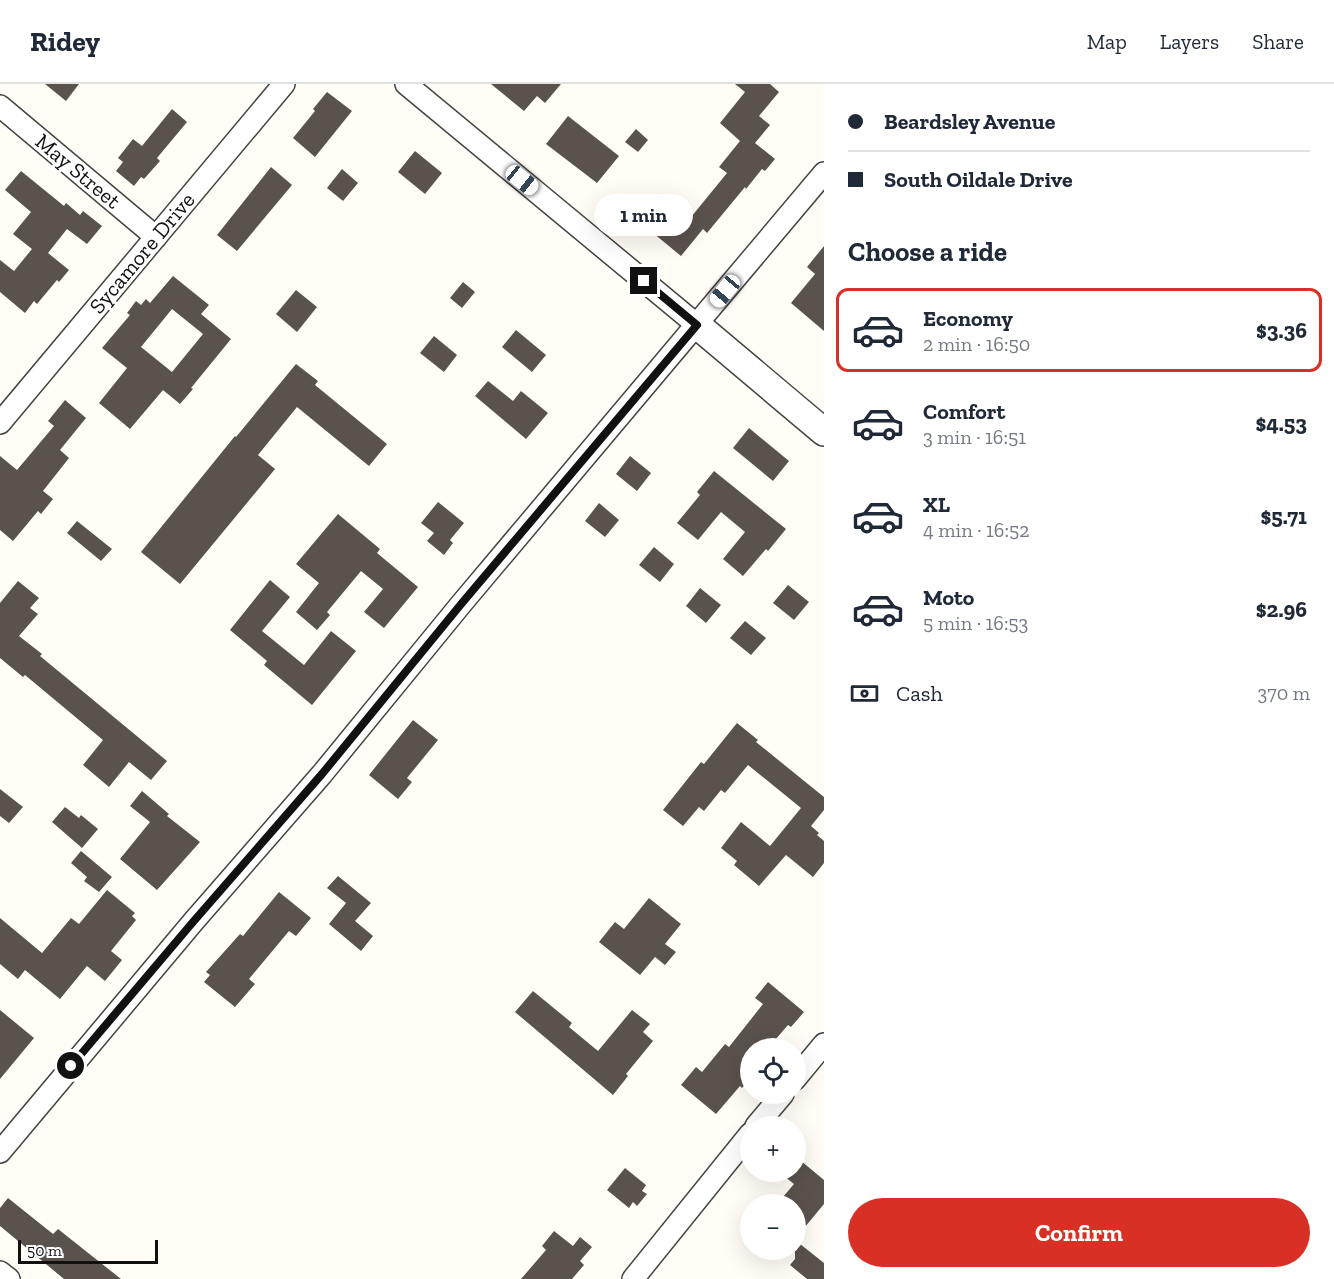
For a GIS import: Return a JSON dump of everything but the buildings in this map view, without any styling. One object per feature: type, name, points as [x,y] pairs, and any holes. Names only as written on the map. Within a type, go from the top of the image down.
[{"type":"street","name":"Sycamore Drive","points":[[0,423],[284,84]]},
{"type":"street","points":[[406,84],[824,432]]},
{"type":"street","name":"May Street","points":[[0,105],[156,237]]},
{"type":"street","points":[[0,1152],[173,946],[322,774],[462,603],[824,173]]},
{"type":"street","points":[[806,1066],[824,1044]]},
{"type":"street","points":[[764,1116],[775,1104]]},
{"type":"street","points":[[633,1279],[740,1146]]},
{"type":"street","points":[[0,1272],[9,1279]]},
{"type":"route","points":[[71,1066],[322,774],[462,603],[697,325],[644,281]]}]
